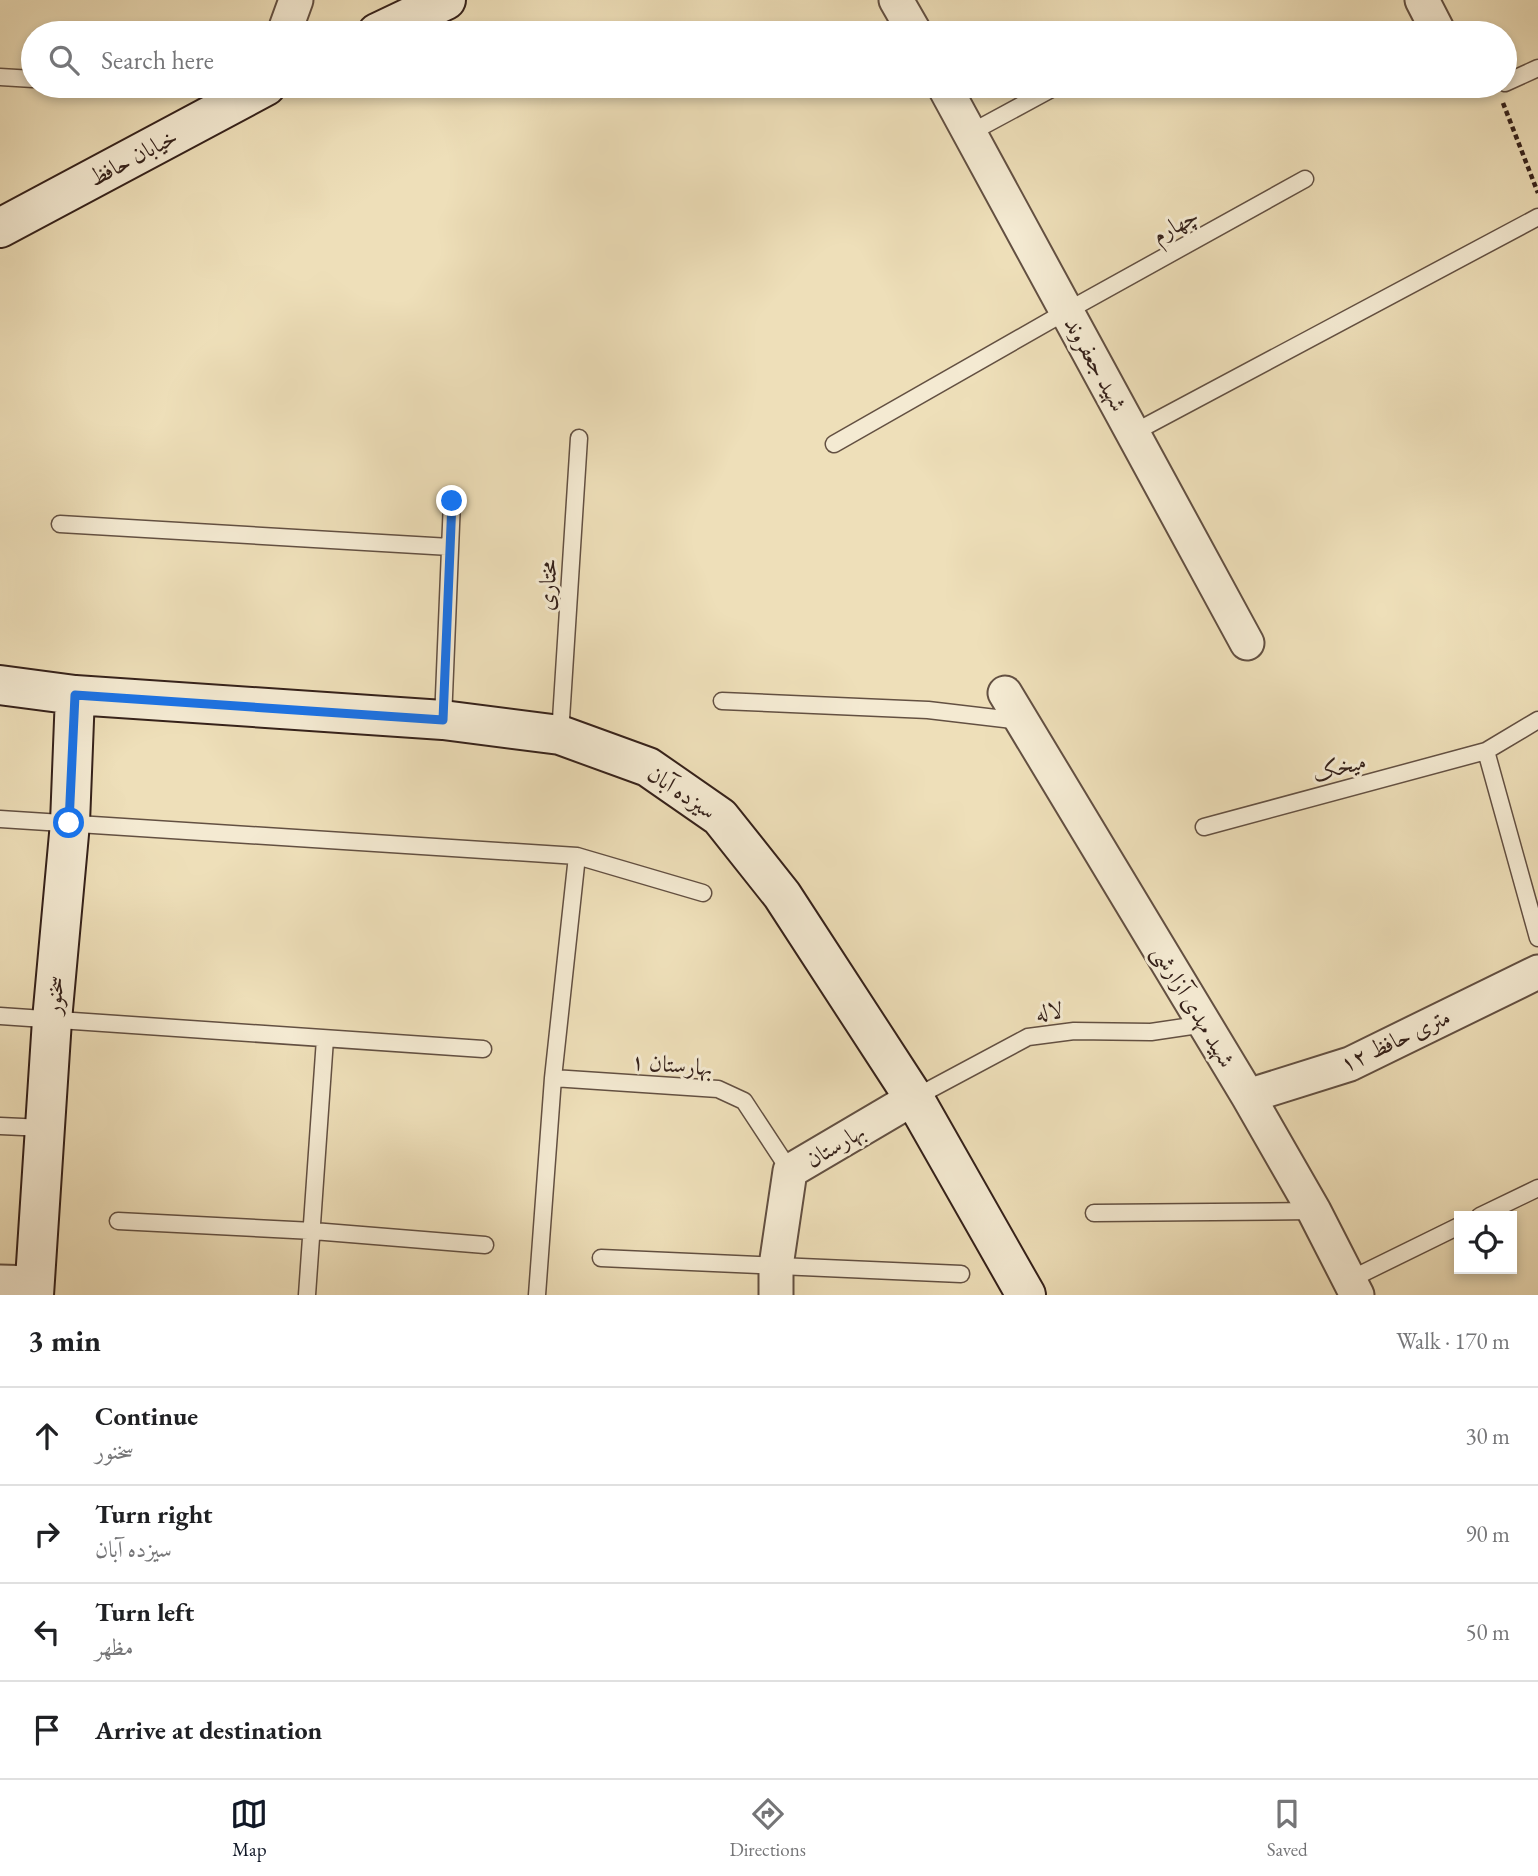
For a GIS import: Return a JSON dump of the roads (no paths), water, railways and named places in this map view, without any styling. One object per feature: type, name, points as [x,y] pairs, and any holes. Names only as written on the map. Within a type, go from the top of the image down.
[{"type":"street","points":[[288,21],[296,0]]},
{"type":"street","points":[[402,21],[446,0]]},
{"type":"street","points":[[897,0],[908,21]]},
{"type":"street","points":[[1422,0],[1433,21]]},
{"type":"street","name":"خیابان حافظ","points":[[0,228],[242,98]]},
{"type":"street","name":"شهید جعفروند","points":[[951,98],[1247,643]]},
{"type":"street","name":"سیزده آبان","points":[[0,684],[75,695],[443,720],[559,735],[648,767],[720,817],[782,895],[914,1098],[1026,1295]]},
{"type":"street","name":"شهید مهدی آزارشی","points":[[1005,693],[1248,1096],[1314,1211],[1353,1287]]},
{"type":"street","name":"سخنور","points":[[23,1287],[45,1128],[69,823],[75,695]]},
{"type":"street","name":"۱۲ متری حافظ","points":[[1248,1096],[1350,1063],[1538,972]]},
{"type":"street","name":"بهارستان","points":[[776,1280],[790,1171],[914,1098]]},
{"type":"lane","points":[[1517,78],[1538,68]]},
{"type":"lane","points":[[0,78],[21,79]]},
{"type":"lane","points":[[970,133],[1035,98]]},
{"type":"lane","name":"چهارم","points":[[834,444],[1305,179]]},
{"type":"lane","points":[[1133,433],[1538,217]]},
{"type":"lane","name":"مختاری","points":[[559,735],[579,438]]},
{"type":"lane","points":[[443,720],[452,501]]},
{"type":"lane","points":[[60,524],[450,547]]},
{"type":"lane","points":[[722,701],[928,710],[1024,721]]},
{"type":"lane","name":"میخک","points":[[1204,827],[1486,751],[1538,720]]},
{"type":"lane","points":[[1486,751],[1538,939]]},
{"type":"lane","points":[[0,819],[577,856],[703,892]]},
{"type":"lane","points":[[537,1295],[553,1078],[577,856]]},
{"type":"lane","points":[[0,1016],[483,1049]]},
{"type":"lane","name":"لاله","points":[[914,1098],[1027,1037],[1074,1031],[1151,1032],[1205,1024]]},
{"type":"lane","points":[[307,1295],[325,1039]]},
{"type":"lane","name":"بهارستان ۱","points":[[553,1078],[718,1089],[744,1101],[790,1171]]},
{"type":"lane","points":[[0,1126],[45,1128]]},
{"type":"lane","points":[[1490,1211],[1538,1188]]},
{"type":"lane","points":[[1094,1213],[1314,1211]]},
{"type":"lane","points":[[118,1221],[313,1231],[485,1245]]},
{"type":"lane","points":[[1353,1287],[1454,1229]]},
{"type":"lane","points":[[601,1258],[776,1280],[961,1274]]}]
